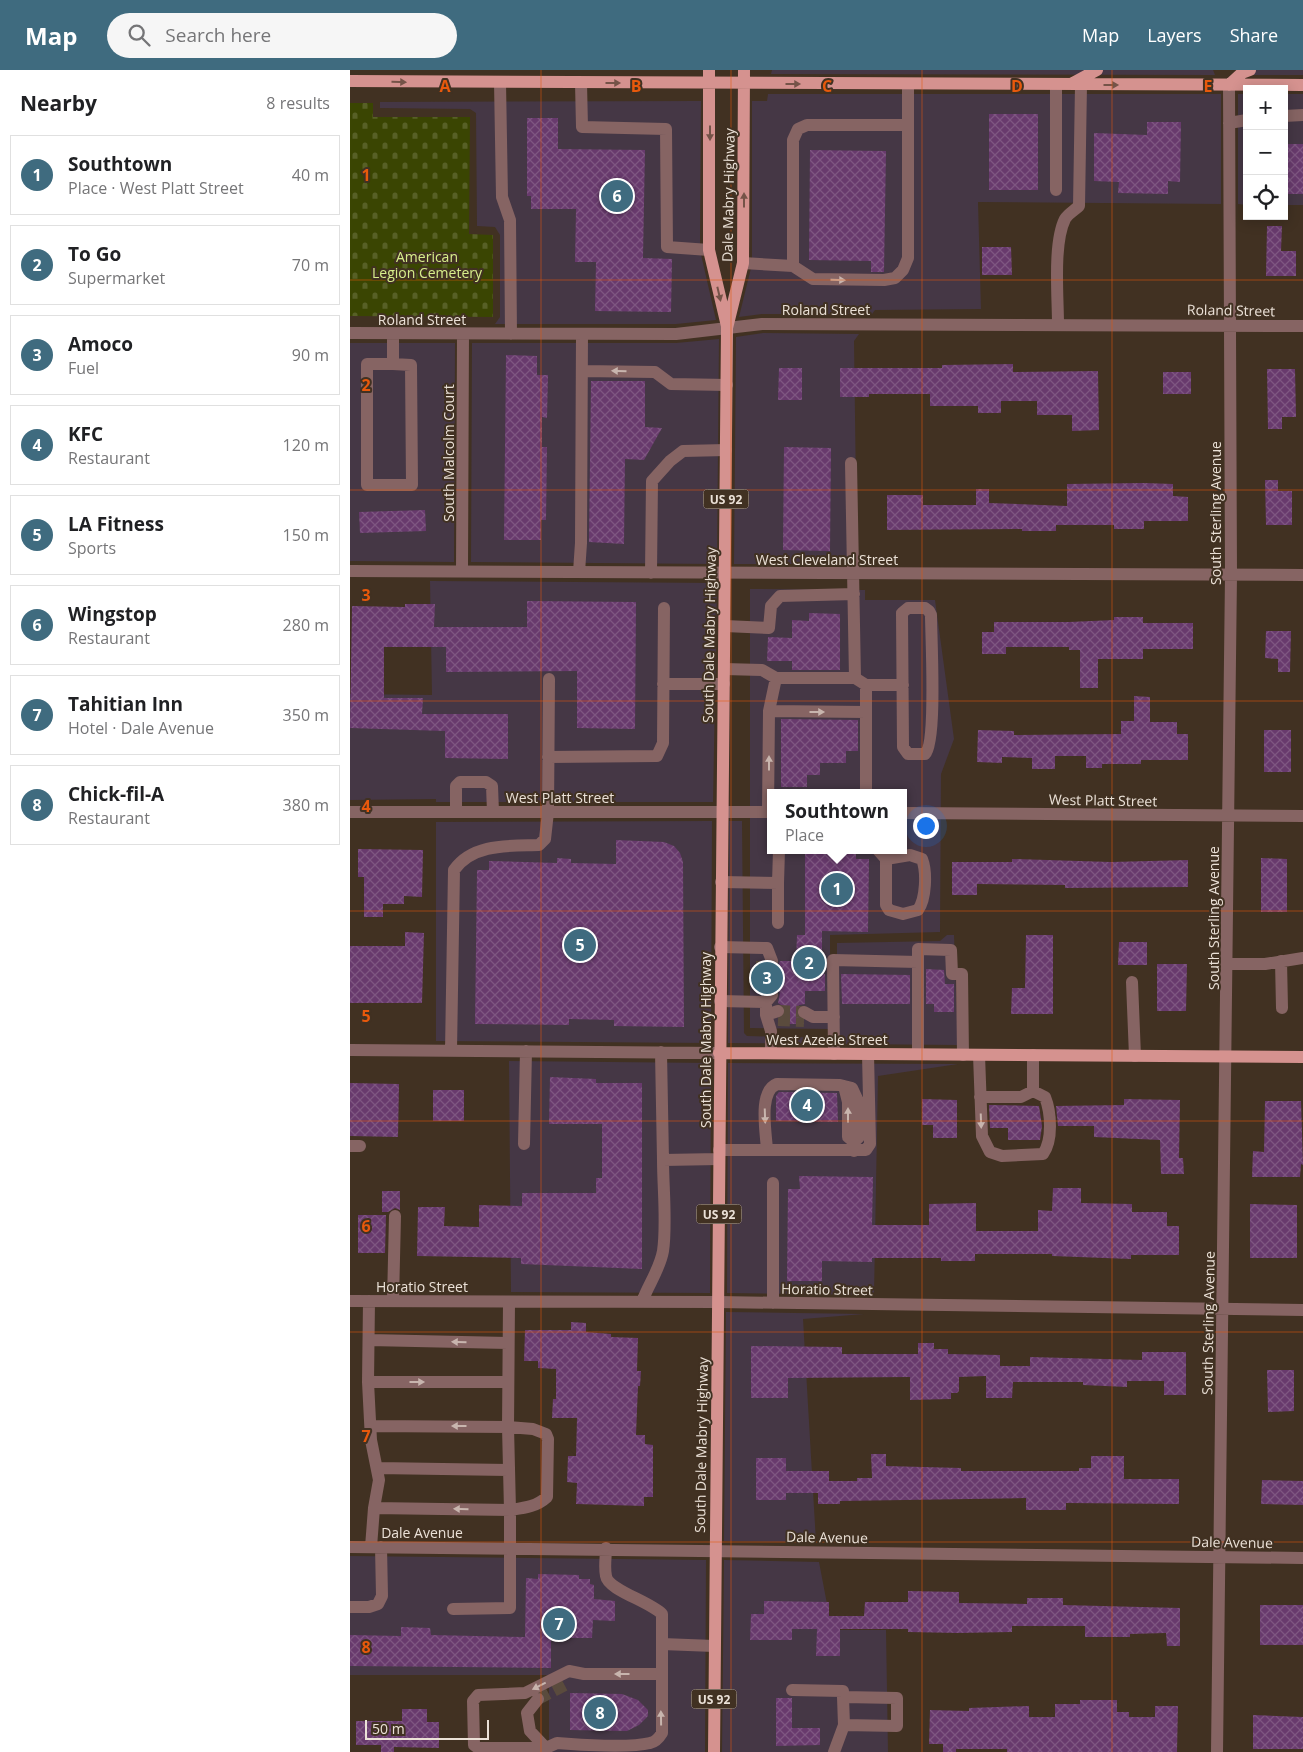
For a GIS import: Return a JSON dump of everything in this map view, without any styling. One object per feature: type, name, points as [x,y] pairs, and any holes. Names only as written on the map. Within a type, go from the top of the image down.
[{"type":"main road","name":"Dale Mabry Highway","points":[[710,70],[709,250],[727,328]]},
{"type":"main road","name":"Dale Mabry Highway","points":[[727,328],[743,263],[744,70]]},
{"type":"main road","points":[[1075,85],[1097,70]]},
{"type":"main road","points":[[1229,85],[1242,73],[1250,70]]},
{"type":"main road","points":[[350,81],[1303,85]]},
{"type":"main road","name":"South Dale Mabry Highway","points":[[714,1752],[721,812],[726,574],[727,328]]},
{"type":"main road","name":"West Azeele Street","points":[[719,1053],[1303,1057]]},
{"type":"street","points":[[500,82],[502,197],[510,220],[511,334]]},
{"type":"street","points":[[581,83],[582,127],[666,129],[667,247],[709,250]]},
{"type":"street","points":[[743,263],[793,266],[813,279],[884,280],[895,278],[903,270],[908,258],[908,84]]},
{"type":"street","points":[[1056,85],[1056,190]]},
{"type":"street","points":[[1058,324],[1058,264],[1062,229],[1066,218],[1079,206],[1075,85]]},
{"type":"street","name":"South Sterling Avenue","points":[[1218,1752],[1231,575],[1229,85]]},
{"type":"street","points":[[1288,116],[1303,115]]},
{"type":"street","points":[[1229,123],[1243,121]]},
{"type":"street","points":[[793,266],[793,140],[798,129],[808,125],[908,125]]},
{"type":"street","name":"Roland Street","points":[[350,333],[676,334],[762,324],[1229,324],[1303,326]]},
{"type":"street","points":[[393,334],[393,364]]},
{"type":"street","name":"South Malcolm Court","points":[[462,571],[463,334]]},
{"type":"street","points":[[579,572],[581,543],[582,334]]},
{"type":"street","points":[[367,364],[393,364],[411,365],[412,485],[367,485],[367,364]]},
{"type":"street","points":[[582,371],[655,372],[671,384],[727,385]]},
{"type":"street","points":[[651,573],[652,481],[670,460],[683,451],[726,450]]},
{"type":"street","points":[[851,463],[854,594],[860,682],[866,712],[866,789]]},
{"type":"street","name":"West Cleveland Street","points":[[350,570],[726,574],[1303,575]]},
{"type":"street","points":[[725,626],[769,628],[771,606],[780,596],[781,574]]},
{"type":"street","points":[[814,574],[814,594]]},
{"type":"street","points":[[780,596],[854,594]]},
{"type":"street","points":[[548,757],[657,756],[663,743],[664,608]]},
{"type":"street","points":[[908,608],[925,608],[930,610],[931,615],[933,693],[930,745],[925,754],[908,754],[903,747],[903,685],[902,613],[908,608]]},
{"type":"street","points":[[724,669],[762,670],[776,678],[903,685]]},
{"type":"street","points":[[770,789],[769,711],[776,678]]},
{"type":"street","points":[[451,1051],[454,870],[465,858],[492,847],[539,845],[547,835],[549,679]]},
{"type":"street","points":[[664,684],[724,684]]},
{"type":"street","points":[[769,711],[866,712]]},
{"type":"street","points":[[456,812],[456,786],[460,782],[486,782],[492,786],[493,812]]},
{"type":"street","name":"West Platt Street","points":[[350,812],[767,812]]},
{"type":"street","name":"West Platt Street","points":[[907,813],[1303,816]]},
{"type":"street","points":[[778,923],[779,854]]},
{"type":"street","points":[[882,855],[910,855],[922,860],[924,866],[923,899],[918,910],[903,914],[889,910],[886,904],[882,855]]},
{"type":"street","points":[[721,882],[778,883]]},
{"type":"street","points":[[720,947],[767,948],[767,958]]},
{"type":"street","points":[[918,1054],[918,949],[951,950],[952,974],[962,974],[963,1055]]},
{"type":"street","points":[[1228,964],[1265,964],[1303,958]]},
{"type":"street","points":[[834,1054],[833,960],[918,962]]},
{"type":"street","points":[[1281,961],[1282,1008]]},
{"type":"street","points":[[1132,982],[1135,1056]]},
{"type":"street","points":[[720,1001],[770,1006],[771,1053]]},
{"type":"street","points":[[807,1016],[834,1017]]},
{"type":"street","name":"West Azeele Street","points":[[350,1050],[719,1053]]},
{"type":"street","points":[[524,1144],[526,1051]]},
{"type":"street","points":[[642,1302],[650,1281],[659,1266],[663,1250],[661,1052]]},
{"type":"street","points":[[663,1160],[767,1150],[854,1146],[866,1150],[870,1144],[868,1054]]},
{"type":"street","points":[[978,1055],[982,1136],[990,1152],[1002,1156],[1043,1154],[1048,1142],[1049,1106],[1045,1097],[1033,1091]]},
{"type":"street","points":[[1033,1055],[1033,1091]]},
{"type":"street","points":[[767,1150],[765,1096],[770,1086],[777,1084],[844,1086],[852,1088],[858,1101],[859,1137],[854,1146]]},
{"type":"street","points":[[980,1097],[1021,1097],[1033,1091]]},
{"type":"street","points":[[773,1184],[773,1303]]},
{"type":"street","points":[[393,1301],[395,1216]]},
{"type":"street","name":"Horatio Street","points":[[350,1301],[718,1302],[1303,1310]]},
{"type":"street","points":[[350,1607],[369,1607],[378,1604],[382,1596],[376,1547],[374,1508],[380,1480],[376,1468],[368,1382],[369,1301]]},
{"type":"street","points":[[453,1609],[510,1608],[508,1302]]},
{"type":"street","points":[[370,1340],[508,1342]]},
{"type":"street","points":[[368,1382],[508,1382]]},
{"type":"street","points":[[371,1426],[508,1427],[533,1429],[546,1434],[548,1439],[547,1497],[540,1504],[528,1508],[510,1510],[374,1508]]},
{"type":"street","points":[[376,1468],[508,1470]]},
{"type":"street","name":"Dale Avenue","points":[[350,1547],[606,1548],[1303,1558]]},
{"type":"street","points":[[606,1548],[606,1577],[611,1586],[646,1602],[662,1614],[662,1733],[658,1740],[651,1743],[637,1744],[557,1743],[546,1750],[478,1748],[474,1744],[473,1700],[478,1695],[525,1693],[569,1671],[584,1674],[661,1674]]},
{"type":"street","points":[[662,1644],[714,1646]]},
{"type":"street","points":[[569,1683],[584,1674]]},
{"type":"street","points":[[792,1690],[843,1691],[844,1725],[834,1752]]},
{"type":"street","points":[[843,1697],[897,1698],[898,1726],[844,1725]]},
{"type":"street","points":[[538,1699],[527,1713],[530,1731],[546,1750]]},
{"type":"shaded area","points":[[772,70],[1213,70],[1215,75],[771,74]]},
{"type":"shaded area","points":[[1246,70],[1303,70],[1303,75],[1244,75]]},
{"type":"shaded area","points":[[768,94],[1221,94],[1221,204],[978,202],[981,309],[875,310],[872,314],[762,314],[739,317],[752,264],[752,101],[767,101]]},
{"type":"shaded area","points":[[1238,94],[1243,94],[1243,205],[1238,204]]},
{"type":"shaded area","points":[[1288,94],[1303,94],[1303,205],[1288,205]]},
{"type":"shaded area","points":[[701,101],[700,250],[716,320],[676,324],[495,324],[500,317],[500,235],[495,227],[477,226],[476,113],[470,109],[380,108],[380,102]]},
{"type":"shaded area","points":[[763,333],[859,334],[854,341],[857,564],[734,564],[736,337]]},
{"type":"shaded area","points":[[719,339],[717,564],[471,562],[472,343],[676,343]]},
{"type":"shaded area","points":[[350,343],[455,343],[454,562],[350,561]]},
{"type":"shaded area","points":[[430,581],[717,583],[713,802],[436,802],[436,799],[350,800],[350,694],[432,695]]},
{"type":"shaded area","points":[[750,589],[865,590],[865,600],[935,600],[954,739],[941,774],[940,932],[830,935],[830,1029],[750,1028]]},
{"type":"shaded area","points":[[712,821],[711,1043],[436,1041],[436,822]]},
{"type":"shaded area","points":[[729,821],[742,821],[744,1033],[747,1036],[830,1038],[837,1029],[837,943],[940,941],[947,935],[954,935],[958,1045],[728,1043]]},
{"type":"shaded area","points":[[509,1061],[711,1063],[710,1293],[511,1292]]},
{"type":"shaded area","points":[[728,1063],[958,1064],[878,1076],[874,1295],[727,1293]]},
{"type":"shaded area","points":[[726,1312],[864,1314],[803,1319],[816,1542],[724,1541]]},
{"type":"shaded area","points":[[350,1556],[706,1560],[705,1752],[549,1752],[549,1675],[350,1675]]},
{"type":"shaded area","points":[[724,1560],[819,1562],[832,1630],[886,1630],[888,1752],[722,1752]]},
{"type":"green space","name":"American Legion Cemetery","points":[[350,103],[373,103],[373,117],[470,117],[469,234],[493,235],[493,317],[350,316]]},
{"type":"building","points":[[989,114],[1038,114],[1038,190],[989,190]]},
{"type":"building","points":[[527,118],[558,118],[558,149],[645,150],[643,258],[672,259],[671,312],[595,311],[596,262],[575,262],[576,209],[531,209],[531,196],[527,196]]},
{"type":"building","points":[[1147,122],[1181,122],[1180,182],[1168,181],[1168,194],[1118,193],[1119,182],[1094,181],[1094,133],[1147,135]]},
{"type":"building","points":[[1288,144],[1303,144],[1303,194],[1288,194]]},
{"type":"building","points":[[810,150],[886,151],[884,272],[871,272],[871,261],[809,260]]},
{"type":"building","points":[[1267,226],[1282,226],[1281,251],[1296,251],[1296,276],[1266,276]]},
{"type":"building","points":[[982,247],[1011,247],[1012,275],[982,275]]},
{"type":"building","points":[[506,355],[537,356],[537,375],[548,375],[547,418],[542,417],[542,447],[547,447],[546,520],[541,520],[541,540],[504,540]]},
{"type":"building","points":[[1013,364],[1013,372],[1098,371],[1099,430],[1072,431],[1072,415],[1037,415],[1037,401],[1001,401],[1001,413],[978,413],[978,406],[930,406],[930,394],[869,394],[869,397],[840,397],[840,368],[942,368],[942,365]]},
{"type":"building","points":[[779,368],[802,368],[802,400],[778,400]]},
{"type":"building","points":[[1267,369],[1295,369],[1296,417],[1282,417],[1282,429],[1268,429]]},
{"type":"building","points":[[1163,372],[1191,372],[1191,394],[1163,394]]},
{"type":"building","points":[[591,381],[645,381],[645,427],[662,428],[644,460],[625,459],[624,544],[589,542]]},
{"type":"building","points":[[784,447],[831,448],[830,551],[783,550]]},
{"type":"building","points":[[1265,480],[1278,480],[1278,491],[1292,491],[1292,525],[1266,525]]},
{"type":"building","points":[[1067,484],[1173,484],[1173,496],[1188,497],[1188,521],[1144,521],[1144,529],[1114,529],[1114,525],[1056,525],[1056,531],[1022,531],[1022,529],[887,530],[887,495],[923,495],[923,505],[976,505],[976,489],[989,489],[989,503],[1067,506]]},
{"type":"building","points":[[425,510],[426,531],[360,533],[359,512]]},
{"type":"building","points":[[527,601],[636,602],[635,729],[577,728],[577,671],[446,672],[446,647],[384,647],[384,698],[423,698],[422,714],[508,714],[508,759],[445,758],[445,731],[350,728],[352,606],[405,607],[405,604],[435,604],[434,627],[527,627]]},
{"type":"building","points":[[809,613],[840,614],[840,670],[792,670],[792,661],[767,661],[768,637],[792,638],[792,620],[809,621]]},
{"type":"building","points":[[1114,617],[1143,617],[1143,623],[1193,623],[1193,649],[1143,649],[1143,659],[1098,659],[1098,688],[1080,688],[1080,650],[1069,650],[1069,647],[1006,647],[1006,654],[982,654],[982,632],[994,632],[994,622],[1069,622],[1114,620]]},
{"type":"building","points":[[1266,631],[1291,631],[1290,672],[1278,672],[1278,659],[1265,658]]},
{"type":"building","points":[[1134,696],[1150,697],[1150,722],[1177,722],[1177,734],[1188,734],[1188,760],[1141,760],[1141,764],[1102,764],[1102,768],[1086,768],[1086,756],[1055,756],[1055,769],[1032,769],[1032,758],[1002,757],[1002,763],[977,762],[978,730],[1014,731],[1014,735],[1121,734],[1121,721],[1134,721]]},
{"type":"building","points":[[781,719],[858,720],[858,751],[846,751],[846,763],[820,763],[820,775],[807,775],[807,787],[781,787]]},
{"type":"building","points":[[1264,730],[1291,730],[1291,772],[1264,772]]},
{"type":"building","points":[[616,840],[664,842],[674,846],[680,853],[683,862],[684,1027],[614,1026],[614,1020],[569,1019],[569,1025],[475,1024],[477,870],[489,870],[489,861],[557,863],[557,858],[571,859],[571,863],[616,864]]},
{"type":"building","points":[[358,849],[423,850],[422,897],[404,896],[404,904],[383,904],[383,917],[364,917],[364,877],[358,877]]},
{"type":"building","points":[[805,854],[856,854],[856,859],[869,859],[868,932],[822,931],[822,974],[825,974],[825,991],[805,991],[805,1004],[799,1005],[796,1012],[804,1024],[778,1024],[778,1020],[786,1013],[786,1008],[778,1003],[780,993],[777,989],[770,987],[762,994],[757,994],[757,961],[763,961],[771,969],[778,966],[780,961],[796,961],[797,935],[805,935]]},
{"type":"building","points":[[1261,858],[1287,859],[1287,912],[1261,912]]},
{"type":"building","points":[[1012,859],[1111,862],[1188,860],[1188,887],[1065,888],[1065,885],[977,884],[977,895],[952,895],[952,862],[1012,862]]},
{"type":"building","points":[[405,932],[424,933],[422,1003],[350,1003],[350,946],[405,946]]},
{"type":"building","points":[[1026,935],[1053,935],[1053,1014],[1011,1014],[1012,988],[1025,988]]},
{"type":"building","points":[[1119,942],[1147,942],[1147,965],[1118,965]]},
{"type":"building","points":[[1157,964],[1187,964],[1186,1011],[1157,1011]]},
{"type":"building","points":[[926,969],[944,970],[945,984],[954,984],[954,1012],[934,1012],[934,1004],[926,1004]]},
{"type":"building","points":[[841,974],[910,975],[910,1004],[842,1004]]},
{"type":"building","points":[[550,1077],[596,1079],[596,1083],[642,1083],[642,1269],[521,1264],[521,1258],[417,1256],[418,1207],[445,1207],[444,1226],[479,1227],[479,1205],[522,1206],[522,1193],[596,1193],[596,1178],[602,1178],[602,1124],[549,1124]]},
{"type":"building","points":[[350,1083],[399,1084],[398,1137],[350,1136]]},
{"type":"building","points":[[433,1090],[464,1090],[464,1121],[433,1121]]},
{"type":"building","points":[[779,1092],[837,1093],[838,1122],[776,1121],[776,1096]]},
{"type":"building","points":[[922,1099],[957,1100],[957,1138],[933,1138],[933,1125],[922,1125]]},
{"type":"building","points":[[1124,1099],[1180,1100],[1179,1158],[1183,1158],[1184,1174],[1161,1174],[1160,1140],[1094,1137],[1094,1126],[1058,1126],[1056,1106],[1124,1105]]},
{"type":"building","points":[[1265,1101],[1301,1101],[1303,1165],[1301,1164],[1300,1177],[1252,1177],[1253,1151],[1264,1152]]},
{"type":"building","points":[[989,1105],[1039,1106],[1042,1126],[1040,1140],[1008,1140],[1008,1128],[990,1128]]},
{"type":"building","points":[[799,1176],[873,1177],[872,1225],[929,1225],[929,1204],[976,1203],[976,1231],[1038,1231],[1038,1210],[1052,1211],[1053,1188],[1081,1188],[1081,1203],[1132,1204],[1132,1212],[1167,1212],[1167,1226],[1179,1226],[1179,1255],[1131,1255],[1131,1259],[1052,1256],[1052,1254],[975,1254],[975,1261],[941,1261],[941,1258],[872,1258],[872,1262],[822,1261],[822,1281],[787,1281],[788,1189],[800,1189]]},
{"type":"building","points":[[382,1191],[400,1191],[400,1210],[395,1208],[388,1212],[382,1212]]},
{"type":"building","points":[[1250,1204],[1297,1205],[1297,1258],[1250,1258]]},
{"type":"building","points":[[358,1215],[386,1215],[385,1253],[358,1253]]},
{"type":"building","points":[[571,1322],[586,1323],[586,1332],[611,1334],[611,1337],[638,1338],[637,1371],[641,1371],[640,1386],[638,1386],[636,1435],[645,1435],[645,1444],[653,1445],[653,1497],[644,1497],[644,1506],[576,1504],[577,1483],[567,1482],[568,1456],[576,1456],[577,1418],[552,1418],[553,1399],[556,1399],[556,1369],[538,1368],[538,1361],[524,1361],[525,1330],[571,1330]]},
{"type":"building","points":[[918,1343],[934,1343],[934,1349],[948,1349],[948,1354],[1000,1355],[1000,1366],[1030,1366],[1030,1357],[1142,1360],[1142,1352],[1186,1352],[1186,1395],[1164,1395],[1164,1381],[1127,1381],[1127,1387],[1083,1385],[1083,1382],[1013,1382],[1012,1398],[986,1398],[986,1376],[959,1377],[959,1391],[951,1393],[951,1399],[910,1400],[910,1377],[788,1378],[788,1398],[751,1398],[751,1346],[842,1347],[842,1354],[918,1354]]},
{"type":"building","points":[[1267,1370],[1294,1370],[1294,1411],[1268,1412]]},
{"type":"building","points":[[871,1454],[886,1454],[886,1466],[961,1468],[961,1471],[1079,1471],[1079,1468],[1091,1468],[1091,1456],[1124,1456],[1124,1479],[1179,1479],[1179,1504],[1066,1503],[1066,1510],[1026,1510],[1026,1498],[840,1501],[840,1504],[818,1504],[818,1493],[786,1493],[786,1500],[756,1500],[756,1458],[786,1458],[786,1471],[829,1471],[829,1481],[857,1481],[857,1478],[872,1478]]},
{"type":"building","points":[[1262,1480],[1303,1481],[1303,1505],[1261,1504]]},
{"type":"building","points":[[538,1574],[579,1575],[579,1579],[590,1579],[590,1584],[594,1585],[594,1599],[615,1601],[615,1621],[593,1620],[592,1638],[551,1638],[551,1668],[350,1666],[350,1635],[401,1636],[401,1627],[430,1628],[431,1635],[525,1637],[526,1578],[538,1579]]},
{"type":"building","points":[[908,1591],[959,1592],[959,1603],[1027,1604],[1027,1598],[1063,1598],[1063,1605],[1180,1608],[1180,1646],[1167,1646],[1166,1633],[1130,1634],[1130,1637],[1085,1637],[1085,1626],[1012,1626],[1012,1632],[958,1633],[908,1632],[908,1629],[840,1629],[840,1656],[816,1656],[817,1629],[792,1629],[792,1640],[750,1640],[751,1614],[764,1614],[764,1601],[829,1602],[829,1616],[864,1616],[865,1602],[908,1602]]},
{"type":"building","points":[[1260,1605],[1303,1605],[1303,1645],[1260,1645]]},
{"type":"building","points":[[570,1693],[622,1694],[638,1700],[648,1710],[648,1716],[639,1725],[627,1731],[570,1730]]},
{"type":"building","points":[[776,1698],[792,1698],[792,1728],[820,1728],[820,1745],[776,1746]]},
{"type":"building","points":[[1080,1700],[1117,1700],[1117,1712],[1129,1712],[1129,1717],[1155,1717],[1155,1706],[1178,1706],[1177,1752],[1007,1752],[1007,1749],[956,1749],[956,1752],[943,1752],[943,1744],[929,1744],[930,1710],[969,1711],[969,1708],[1029,1706],[1029,1717],[1055,1717],[1055,1704],[1080,1704]]},
{"type":"building","points":[[402,1709],[427,1709],[427,1722],[439,1722],[439,1748],[394,1747],[394,1752],[381,1752],[381,1745],[356,1745],[356,1721],[402,1721]]},
{"type":"building","points":[[1253,1715],[1303,1717],[1303,1749],[1253,1749]]},
{"type":"tunnel","points":[[762,961],[762,995]]},
{"type":"tunnel","points":[[772,961],[772,995]]},
{"type":"tunnel","points":[[778,1011],[804,1012]]},
{"type":"tunnel","points":[[778,1020],[804,1021]]},
{"type":"tunnel","points":[[538,1699],[569,1683]]},
{"type":"place","name":"Wingstop","points":[[617,196]]},
{"type":"place","name":"Southtown","points":[[837,889]]},
{"type":"place","name":"LA Fitness","points":[[580,945]]},
{"type":"place","name":"To Go","points":[[809,963]]},
{"type":"place","name":"Amoco","points":[[767,978]]},
{"type":"place","name":"KFC","points":[[807,1105]]},
{"type":"place","name":"Tahitian Inn","points":[[559,1624]]},
{"type":"place","name":"Chick-fil-A","points":[[600,1713]]}]
